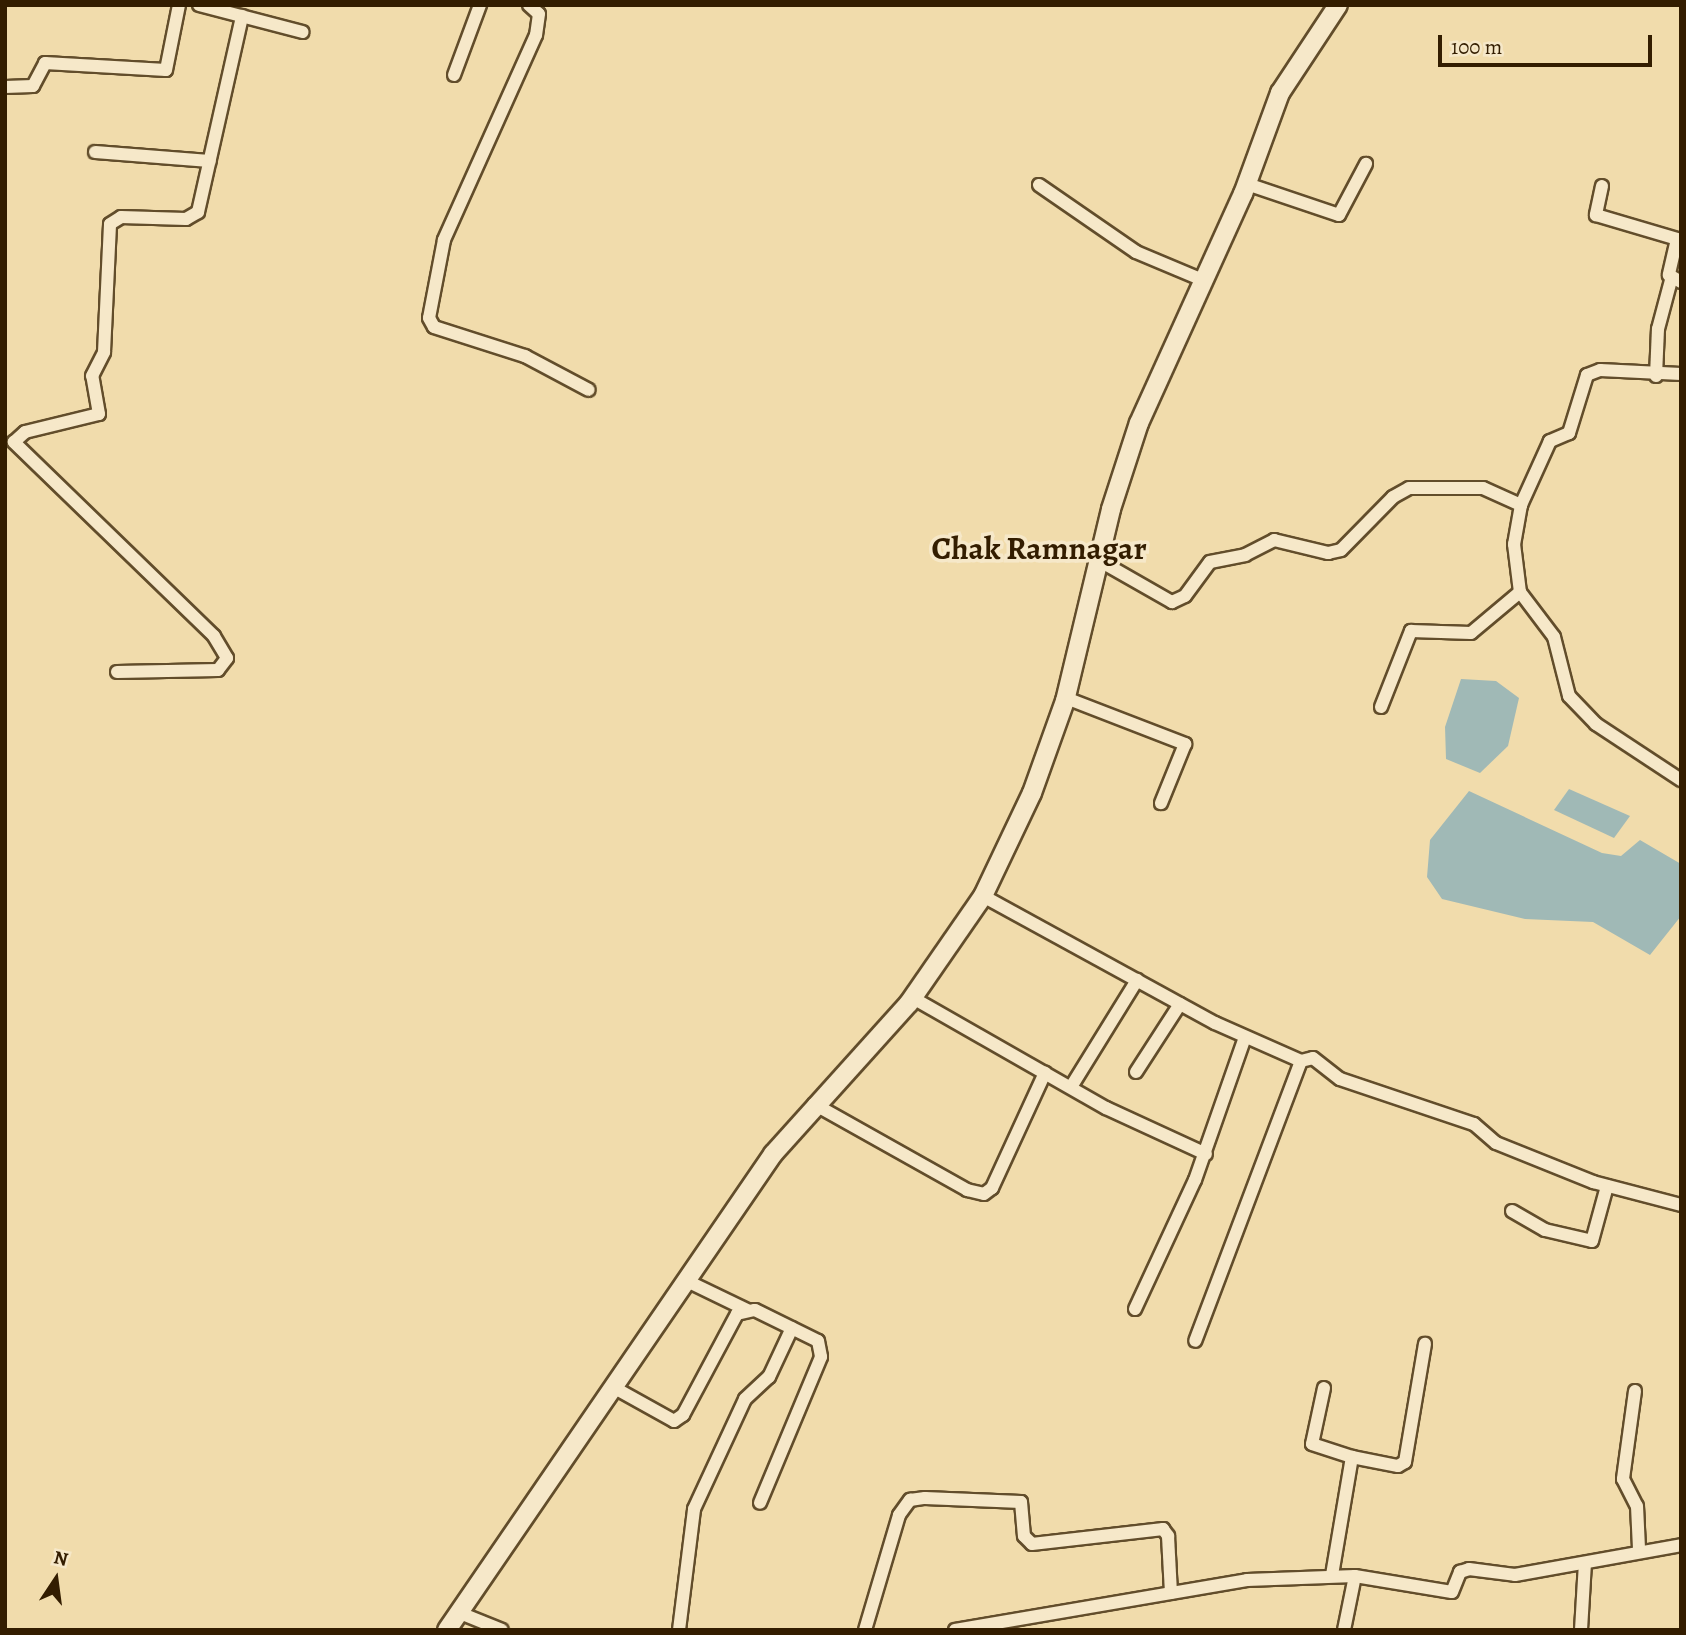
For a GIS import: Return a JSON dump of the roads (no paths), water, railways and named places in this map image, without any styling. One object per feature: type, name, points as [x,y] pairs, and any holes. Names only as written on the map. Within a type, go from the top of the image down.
[{"type":"street","points":[[5,87],[33,86],[45,63],[166,70],[179,5]]},
{"type":"street","points":[[199,5],[220,8],[303,32]]},
{"type":"street","points":[[454,75],[480,5]]},
{"type":"street","points":[[529,5],[539,14],[536,35],[444,240],[429,322],[525,356],[589,390]]},
{"type":"street","points":[[447,1630],[773,1154],[814,1104],[913,998],[983,896],[1032,793],[1066,698],[1126,455],[1247,184],[1280,93],[1338,5]]},
{"type":"street","points":[[117,672],[218,670],[227,658],[214,636],[14,442],[25,432],[99,414],[92,376],[104,352],[110,224],[121,217],[194,218],[210,161],[242,16]]},
{"type":"street","points":[[95,152],[210,161]]},
{"type":"street","points":[[1247,184],[1339,215],[1366,164]]},
{"type":"street","points":[[1039,186],[1136,252],[1203,280]]},
{"type":"street","points":[[1602,186],[1596,215],[1677,239],[1676,281],[1658,329],[1656,376]]},
{"type":"street","points":[[1681,374],[1656,376],[1600,370],[1587,375],[1569,433],[1550,441],[1521,505],[1514,530],[1520,592],[1554,637],[1569,696],[1579,710],[1681,780]]},
{"type":"street","points":[[1100,561],[1172,602],[1185,596],[1210,562],[1245,555],[1274,540],[1328,553],[1341,550],[1393,497],[1409,488],[1483,488],[1521,505]]},
{"type":"street","points":[[1381,707],[1410,631],[1471,633],[1520,592]]},
{"type":"street","points":[[1066,698],[1185,744],[1161,803]]},
{"type":"street","points":[[983,896],[1245,1037],[1301,1061],[1312,1058],[1340,1079],[1460,1118],[1496,1143],[1607,1185],[1681,1205]]},
{"type":"street","points":[[1071,1087],[1137,980]]},
{"type":"street","points":[[913,998],[1071,1087],[1206,1154]]},
{"type":"street","points":[[1136,1072],[1180,1004]]},
{"type":"street","points":[[1135,1309],[1206,1154],[1245,1037]]},
{"type":"street","points":[[1195,1341],[1301,1061]]},
{"type":"street","points":[[814,1104],[967,1190],[984,1194],[992,1188],[1045,1073]]},
{"type":"street","points":[[1512,1211],[1545,1230],[1592,1241],[1607,1185]]},
{"type":"street","points":[[687,1282],[818,1341],[821,1357],[761,1503]]},
{"type":"street","points":[[613,1387],[678,1420],[733,1319],[747,1310]]},
{"type":"street","points":[[679,1630],[694,1510],[745,1399],[769,1377],[792,1328]]},
{"type":"street","points":[[1324,1388],[1312,1444],[1352,1457],[1403,1465],[1425,1344]]},
{"type":"street","points":[[1635,1391],[1623,1479],[1637,1506],[1639,1549]]},
{"type":"street","points":[[1332,1575],[1352,1457]]},
{"type":"street","points":[[865,1630],[899,1516],[911,1500],[925,1497],[1021,1502],[1024,1536],[1032,1544],[1163,1529],[1168,1536],[1171,1593]]},
{"type":"street","points":[[955,1630],[994,1627],[1247,1580],[1355,1576],[1452,1592],[1461,1572],[1469,1569],[1515,1575],[1586,1563],[1639,1549],[1681,1545]]},
{"type":"street","points":[[1581,1630],[1586,1563]]},
{"type":"street","points":[[1344,1630],[1355,1576]]},
{"type":"street","points":[[460,1613],[502,1630]]},
{"type":"water","points":[[1461,679],[1496,681],[1519,698],[1508,746],[1480,773],[1446,759],[1445,727]]},
{"type":"water","points":[[1569,789],[1630,816],[1614,838],[1554,810]]},
{"type":"water","points":[[1469,791],[1602,853],[1621,856],[1640,840],[1681,864],[1681,916],[1650,955],[1593,922],[1525,919],[1442,899],[1427,877],[1430,840]]},
{"type":"district","name":"Chak Ramnagar","points":[[1039,548]]}]
